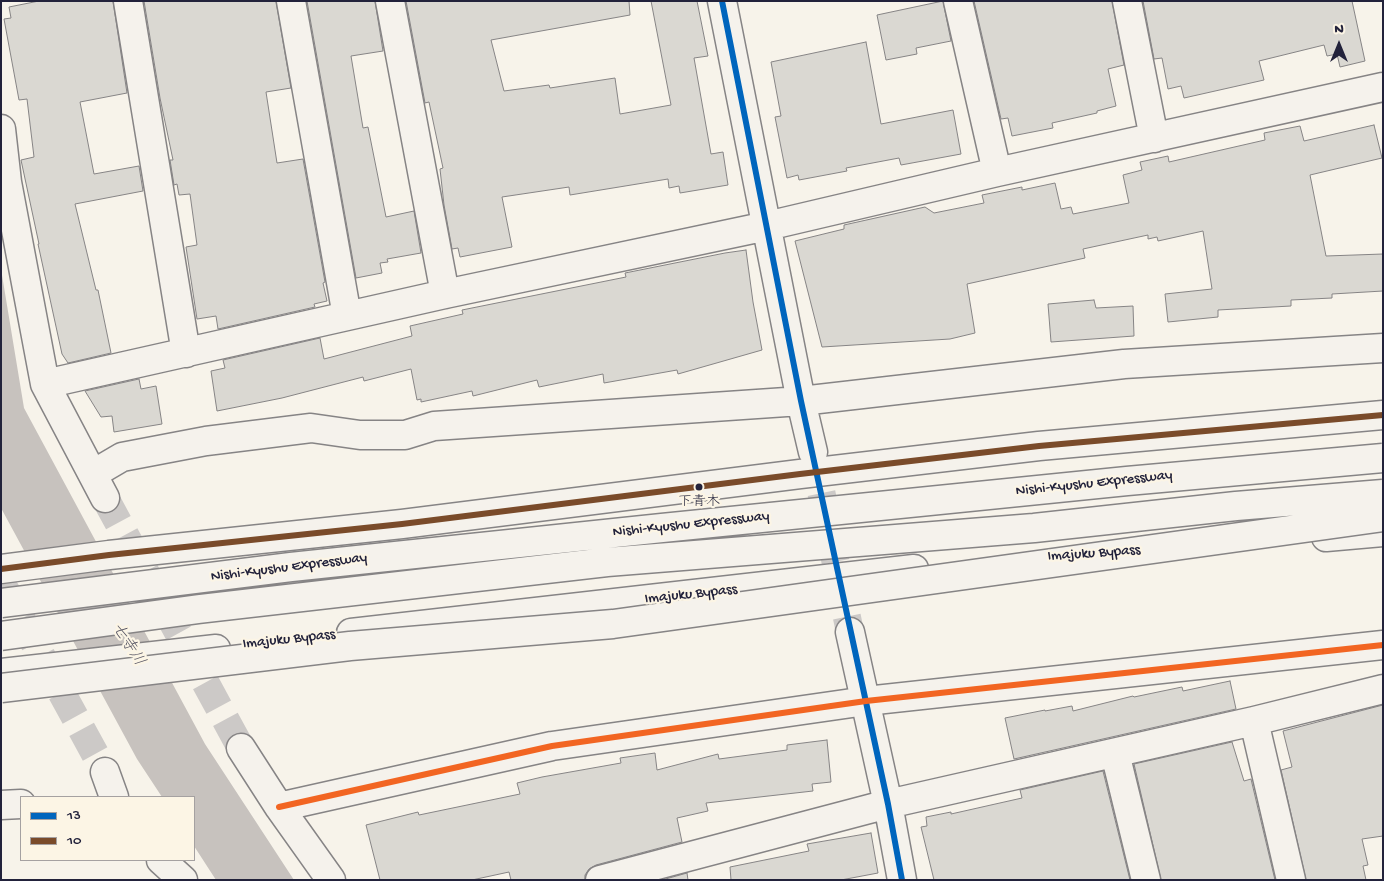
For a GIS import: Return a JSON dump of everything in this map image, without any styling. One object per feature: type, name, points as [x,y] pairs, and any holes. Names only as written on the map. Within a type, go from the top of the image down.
[{"type":"main road","points":[[128,1],[186,353]]},
{"type":"main road","points":[[291,1],[347,316]]},
{"type":"main road","points":[[390,1],[445,294]]},
{"type":"main road","points":[[722,1],[801,401],[813,452]]},
{"type":"main road","points":[[958,1],[997,172]]},
{"type":"main road","points":[[1127,1],[1154,138]]},
{"type":"main road","points":[[46,384],[445,294],[767,226],[997,172],[1383,87]]},
{"type":"main road","points":[[1,129],[7,182],[46,384],[105,498]]},
{"type":"main road","points":[[92,474],[122,457],[206,441],[311,428],[360,434],[404,434],[434,426],[801,401],[1124,364],[1383,348]]},
{"type":"main road","points":[[13,568],[109,555],[402,524],[1039,446],[1383,415]]},
{"type":"main road","name":"Nishi-Kyushu Expressway","points":[[1,603],[291,567],[633,531],[1127,481],[1383,458]]},
{"type":"main road","name":"Nishi-Kyushu Expressway","points":[[1,636],[199,609],[607,562],[1034,528],[1236,506],[1383,494]]},
{"type":"main road","points":[[1,688],[350,646],[612,624],[1383,517]]},
{"type":"main road","name":"Imajuku Bypass","points":[[1,673],[938,566],[1383,532]]},
{"type":"main road","points":[[1,597],[40,598]]},
{"type":"main road","points":[[850,632],[888,804],[902,880]]},
{"type":"main road","points":[[279,807],[552,746],[866,701],[1383,645]]},
{"type":"main road","points":[[600,880],[888,804],[1254,721],[1383,689]]},
{"type":"main road","points":[[1254,721],[1291,880]]},
{"type":"main road","points":[[241,748],[279,807],[331,880]]},
{"type":"main road","points":[[1115,753],[1146,880]]},
{"type":"main road","points":[[105,772],[114,796]]},
{"type":"main road","points":[[1,805],[20,804]]},
{"type":"main road","points":[[162,861],[183,880]]},
{"type":"water","name":"七寺川","points":[[1,269],[24,408],[205,744],[294,880],[216,880],[195,848],[195,796],[161,796],[137,759],[1,508]]},
{"type":"building","points":[[39,1],[113,1],[127,93],[80,102],[94,174],[139,166],[143,191],[75,204],[96,290],[98,290],[111,353],[68,363],[62,354],[21,160],[34,157],[27,99],[19,100],[4,19],[11,18],[9,7]]},
{"type":"building","points":[[144,1],[276,1],[291,88],[266,92],[277,163],[303,159],[327,301],[314,304],[315,307],[218,329],[216,316],[197,319],[186,247],[197,245],[190,194],[179,195],[177,184],[174,185],[170,160],[173,160],[160,98]]},
{"type":"building","points":[[307,1],[375,1],[383,51],[351,56],[363,128],[368,127],[386,217],[414,211],[421,253],[387,259],[388,262],[380,263],[382,273],[356,278]]},
{"type":"building","points":[[406,1],[629,1],[630,15],[491,40],[504,91],[549,85],[550,88],[615,78],[620,114],[671,105],[651,1],[697,1],[708,56],[694,58],[711,154],[723,152],[728,185],[680,193],[679,186],[669,188],[668,179],[570,195],[569,187],[502,197],[512,247],[460,257],[458,248],[452,249],[440,169],[443,168],[429,102],[425,103]]},
{"type":"building","points":[[943,1],[951,41],[916,48],[917,54],[886,60],[877,15]]},
{"type":"building","points":[[974,1],[1112,1],[1124,65],[1108,69],[1116,106],[1097,111],[1097,113],[1052,123],[1053,128],[1012,136],[1008,118],[1001,119]]},
{"type":"building","points":[[1143,1],[1352,1],[1365,61],[1340,67],[1337,54],[1327,56],[1324,45],[1259,61],[1264,80],[1184,98],[1181,86],[1168,89],[1162,58],[1154,59]]},
{"type":"building","points":[[866,42],[881,124],[953,110],[961,154],[901,165],[899,158],[846,168],[847,171],[799,180],[798,175],[787,178],[775,117],[781,116],[771,62]]},
{"type":"building","points":[[1374,125],[1382,158],[1310,175],[1326,256],[1383,254],[1383,291],[1332,294],[1332,298],[1291,300],[1291,306],[1218,310],[1218,317],[1168,322],[1165,294],[1212,289],[1203,231],[1158,241],[1157,237],[1148,239],[1148,235],[1083,249],[1085,258],[967,284],[975,333],[950,339],[822,347],[795,241],[844,229],[844,225],[925,207],[934,213],[984,203],[982,195],[1022,187],[1022,190],[1055,183],[1061,209],[1071,207],[1073,214],[1129,203],[1123,175],[1142,170],[1140,162],[1168,156],[1169,162],[1265,140],[1264,133],[1300,126],[1304,141]]},
{"type":"building","points":[[746,250],[762,350],[678,374],[677,370],[604,383],[603,374],[539,387],[537,380],[473,396],[472,391],[421,402],[421,399],[417,400],[411,369],[364,381],[363,377],[282,398],[217,411],[211,371],[225,368],[223,360],[320,338],[324,359],[412,336],[410,326],[463,314],[462,310],[626,277],[625,273]]},
{"type":"building","points":[[1094,300],[1096,308],[1133,306],[1134,336],[1051,342],[1048,304]]},
{"type":"building","points":[[139,379],[141,389],[156,386],[162,424],[114,432],[112,416],[101,417],[85,391]]},
{"type":"building","points":[[1230,681],[1236,709],[1014,759],[1005,718],[1072,706],[1073,711],[1133,696],[1182,687],[1183,691]]},
{"type":"building","points":[[1383,705],[1383,836],[1362,839],[1368,865],[1363,866],[1366,880],[1306,880],[1281,770],[1292,767],[1283,731]]},
{"type":"building","points":[[827,740],[831,782],[812,784],[813,791],[706,803],[708,811],[677,818],[682,842],[596,865],[589,869],[585,875],[585,880],[511,880],[509,872],[472,880],[380,880],[366,825],[418,812],[419,815],[520,794],[517,783],[621,763],[620,758],[655,753],[657,770],[718,754],[719,759],[787,750],[787,745]]},
{"type":"building","points":[[1232,742],[1244,781],[1251,779],[1275,880],[1161,880],[1134,764]]},
{"type":"building","points":[[1103,771],[1130,880],[934,880],[921,827],[927,826],[926,817],[951,812],[951,814],[1022,798],[1020,790]]},
{"type":"building","points":[[871,833],[878,873],[841,880],[731,880],[730,867],[809,851],[807,844]]},
{"type":"building","points":[[687,873],[688,880],[662,880]]},
{"type":"tunnel","points":[[813,452],[850,632]]},
{"type":"tunnel","points":[[105,498],[241,748]]},
{"type":"tunnel","points":[[1,582],[105,772]]},
{"type":"transit line","name":"13","points":[[722,1],[801,401],[888,804],[902,880]]},
{"type":"transit line","name":"10","points":[[1,569],[109,555],[402,524],[1039,446],[1383,415]]},
{"type":"transit line","points":[[279,807],[552,746],[866,701],[1383,645]]},
{"type":"place","name":"下青木","points":[[699,487]]}]
